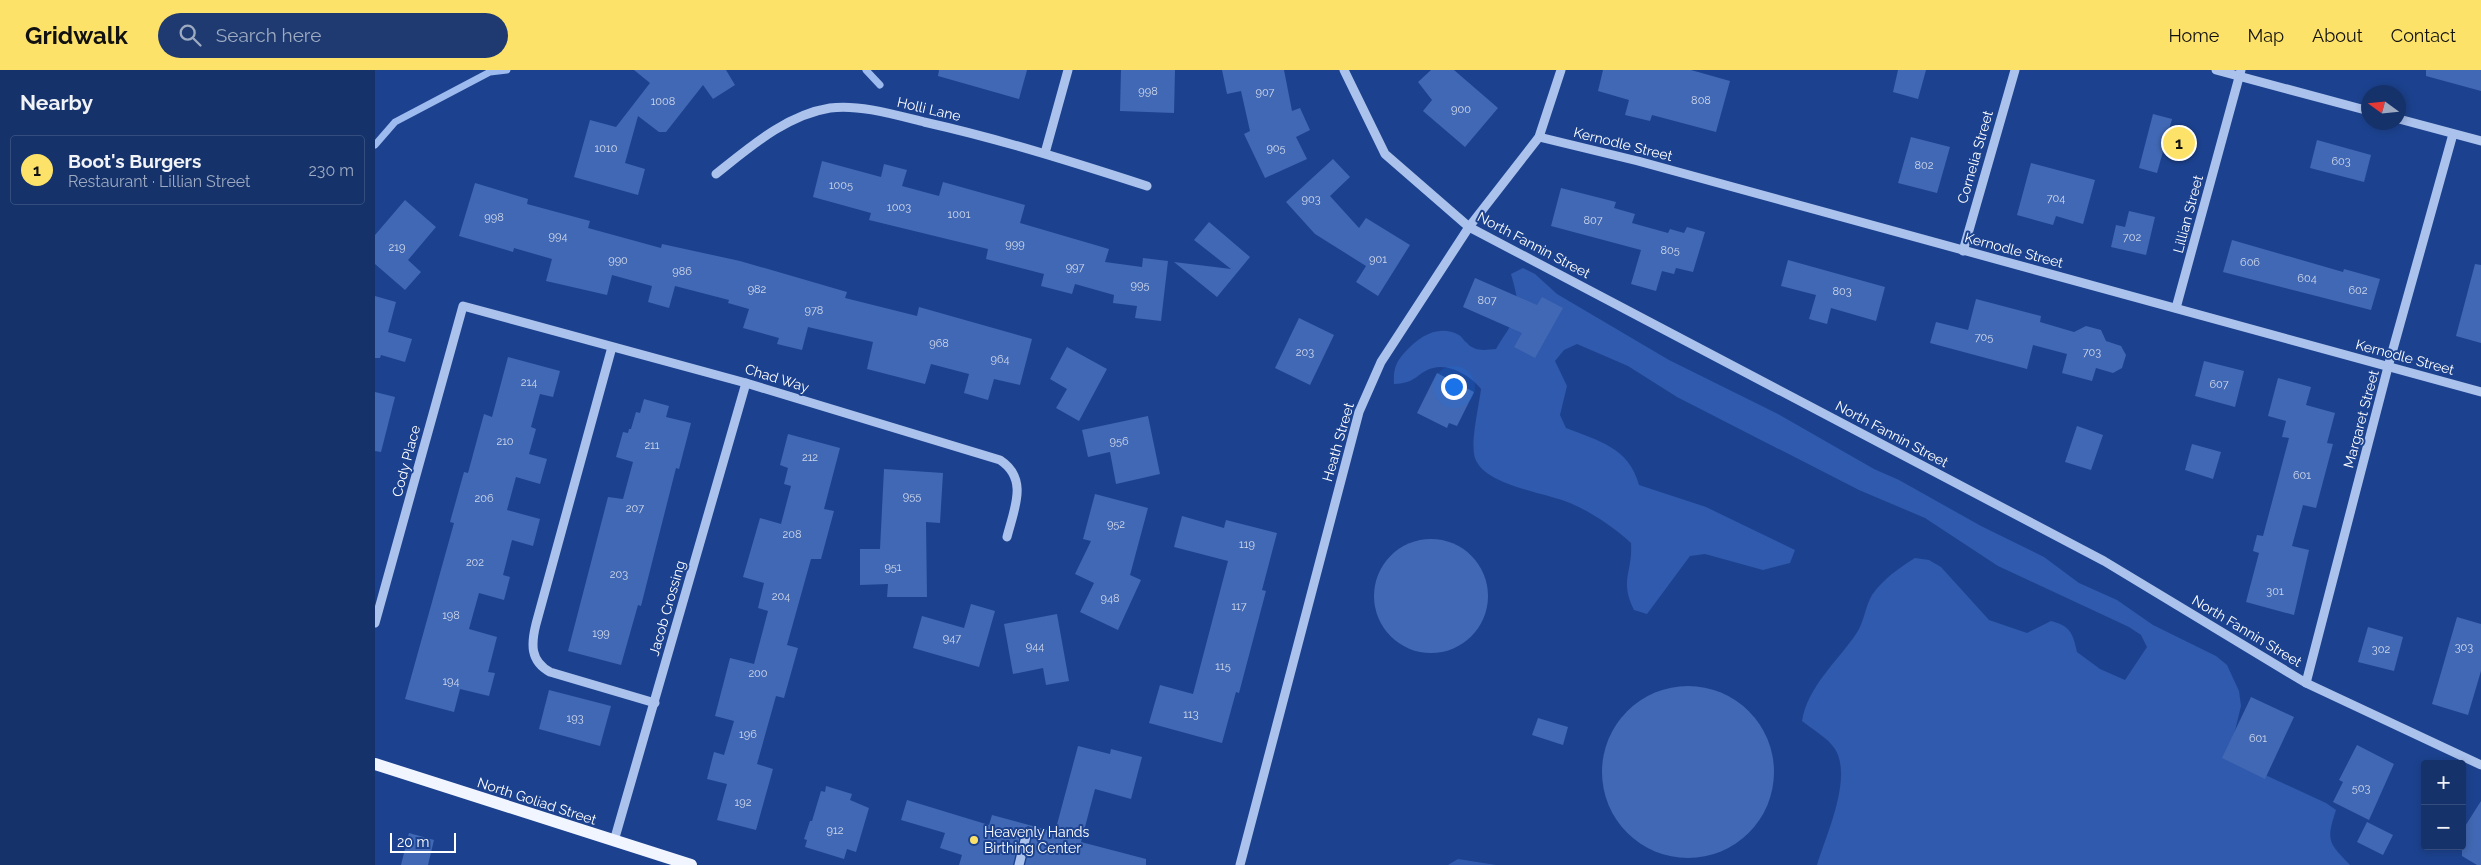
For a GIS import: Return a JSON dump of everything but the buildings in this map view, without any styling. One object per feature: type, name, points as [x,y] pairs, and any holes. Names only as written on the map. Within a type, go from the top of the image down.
[{"type":"main road","name":"North Goliad Street","points":[[375,764],[691,865]]},
{"type":"street","points":[[1045,153],[1068,70]]},
{"type":"street","name":"North Fannin Street","points":[[1344,70],[1385,154],[1469,227],[2104,561],[2306,683],[2481,765]]},
{"type":"street","name":"Heath Street","points":[[1240,865],[1359,412],[1381,362],[1469,227],[1539,137],[1561,70]]},
{"type":"street","name":"Cornelia Street","points":[[1963,251],[2015,70]]},
{"type":"street","points":[[2216,70],[2241,73],[2361,109]]},
{"type":"street","name":"Lillian Street","points":[[2176,308],[2241,73]]},
{"type":"street","name":"Holli Lane","points":[[716,174],[759,139],[794,119],[831,108],[876,111],[1045,153],[1147,186]]},
{"type":"street","points":[[2406,121],[2481,141]]},
{"type":"street","name":"Margaret Street","points":[[2306,683],[2388,367],[2453,134]]},
{"type":"street","name":"Kernodle Street","points":[[1539,137],[1638,161],[2481,392]]},
{"type":"street","name":"Chad Way","points":[[463,306],[746,383],[1000,460],[1016,477],[1017,493],[1007,537]]},
{"type":"street","name":"Cody Place","points":[[375,623],[463,306]]},
{"type":"street","points":[[612,346],[536,624],[532,649],[539,663],[550,672],[655,703]]},
{"type":"street","name":"Jacob Crossing","points":[[614,841],[746,383]]},
{"type":"street","points":[[1019,865],[1027,832]]},
{"type":"shaded area","points":[[1523,268],[1535,274],[1557,294],[1669,360],[1778,414],[1874,469],[1899,480],[1981,526],[2044,557],[2079,583],[2117,600],[2153,625],[2216,656],[2227,665],[2239,691],[2241,706],[2231,747],[2233,760],[2326,803],[2336,810],[2331,828],[2331,840],[2333,846],[2350,865],[1817,865],[1840,791],[1840,761],[1832,745],[1802,721],[1805,708],[1817,685],[1859,630],[1876,589],[1897,570],[1915,558],[1929,560],[1941,567],[1989,620],[2027,633],[2051,621],[2063,625],[2070,631],[2077,652],[2100,669],[2125,680],[2147,647],[2141,635],[2129,627],[1998,566],[1925,518],[1859,490],[1677,397],[1628,366],[1577,344],[1564,350],[1555,361],[1567,386],[1560,415],[1566,428],[1601,442],[1620,454],[1628,462],[1639,485],[1706,507],[1795,550],[1790,563],[1763,570],[1705,554],[1690,556],[1647,614],[1634,610],[1627,591],[1631,543],[1594,515],[1570,503],[1503,482],[1481,468],[1475,458],[1474,451],[1474,434],[1481,389],[1477,384],[1460,372],[1440,367],[1428,370],[1408,382],[1394,384],[1394,374],[1400,358],[1418,340],[1430,333],[1437,331],[1452,332],[1459,335],[1473,348],[1480,350],[1496,349],[1514,321],[1516,314],[1517,298],[1511,274]]},
{"type":"shaded area","points":[[1458,859],[1496,865],[1448,865]]},
{"type":"waterway","points":[[375,145],[395,122],[490,72],[507,70]]},
{"type":"waterway","points":[[866,70],[880,85]]},
{"type":"place","name":"Boot's Burgers","points":[[2179,143]]},
{"type":"place","name":"Heavenly Hands Birthing Center","points":[[974,840]]}]
